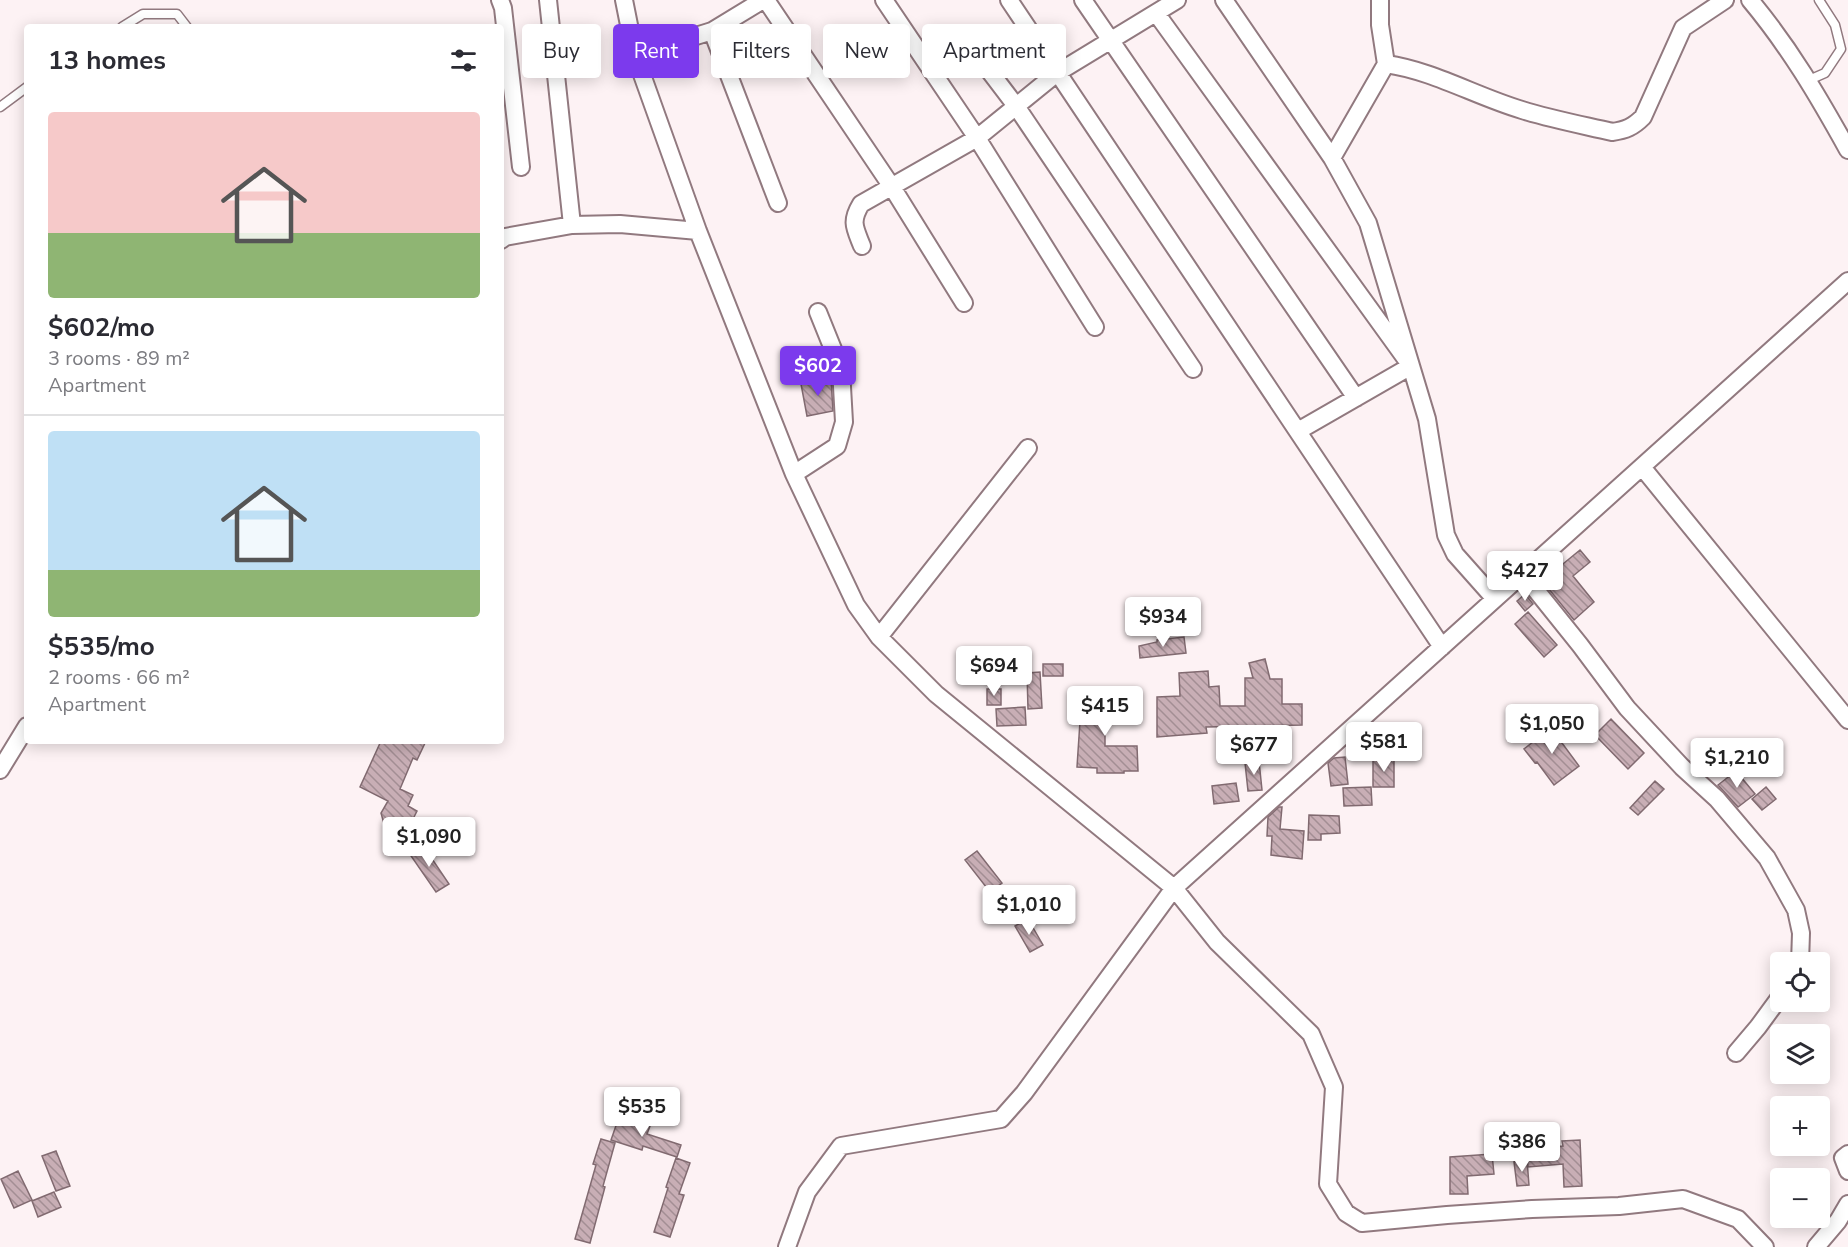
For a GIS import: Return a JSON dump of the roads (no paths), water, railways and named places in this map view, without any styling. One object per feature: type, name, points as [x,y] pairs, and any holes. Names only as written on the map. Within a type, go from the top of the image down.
[{"type":"street","points":[[500,0],[503,8],[521,166]]},
{"type":"street","points":[[548,0],[572,225]]},
{"type":"street","points":[[624,0],[629,24]]},
{"type":"street","points":[[724,24],[764,0],[892,187],[964,303]]},
{"type":"street","points":[[884,0],[977,138],[1095,327]]},
{"type":"street","points":[[1009,0],[1025,24]]},
{"type":"street","points":[[1083,0],[1356,398]]},
{"type":"street","points":[[1066,68],[1177,0]]},
{"type":"street","points":[[1224,0],[1332,158],[1368,223],[1427,419],[1446,535],[1455,554],[1495,599]]},
{"type":"street","points":[[1332,158],[1386,64],[1380,25],[1380,0]]},
{"type":"street","points":[[1386,64],[1432,75],[1521,110],[1612,132],[1626,130],[1643,117],[1683,28],[1725,0]]},
{"type":"street","points":[[1750,0],[1772,26],[1809,80],[1848,150]]},
{"type":"street","points":[[1156,13],[1411,366]]},
{"type":"street","points":[[643,78],[698,231],[794,474],[856,605],[879,637],[936,694],[1174,888],[1216,942],[1311,1034],[1334,1087],[1328,1184],[1346,1212],[1362,1223],[1458,1214],[1619,1206],[1683,1199],[1738,1219],[1765,1247]]},
{"type":"street","points":[[730,78],[778,203]]},
{"type":"street","points":[[995,78],[1016,106],[1193,369]]},
{"type":"street","points":[[862,246],[853,225],[861,204],[977,138],[1051,78]]},
{"type":"street","points":[[1060,78],[1442,647]]},
{"type":"street","points":[[504,238],[572,225],[620,224],[698,231]]},
{"type":"street","points":[[787,1247],[807,1192],[841,1146],[1001,1119],[1024,1094],[1174,888],[1848,281]]},
{"type":"street","points":[[794,474],[837,446],[844,422],[841,369],[818,312]]},
{"type":"street","points":[[1298,431],[1411,366]]},
{"type":"street","points":[[879,637],[1028,448]]},
{"type":"street","points":[[1642,466],[1848,720]]},
{"type":"street","points":[[1523,574],[1627,708],[1682,767],[1717,799],[1767,858],[1796,910],[1801,933],[1800,952]]},
{"type":"street","points":[[0,770],[24,731]]},
{"type":"street","points":[[1736,1053],[1770,1011]]},
{"type":"street","points":[[1848,1154],[1842,1158],[1848,1171]]},
{"type":"street","points":[[1816,1247],[1838,1221],[1848,1204]]},
{"type":"lane","points":[[1809,80],[1826,73],[1846,47],[1819,0]]},
{"type":"lane","points":[[127,24],[143,14],[177,14],[185,24]]},
{"type":"lane","points":[[0,107],[24,89]]}]
